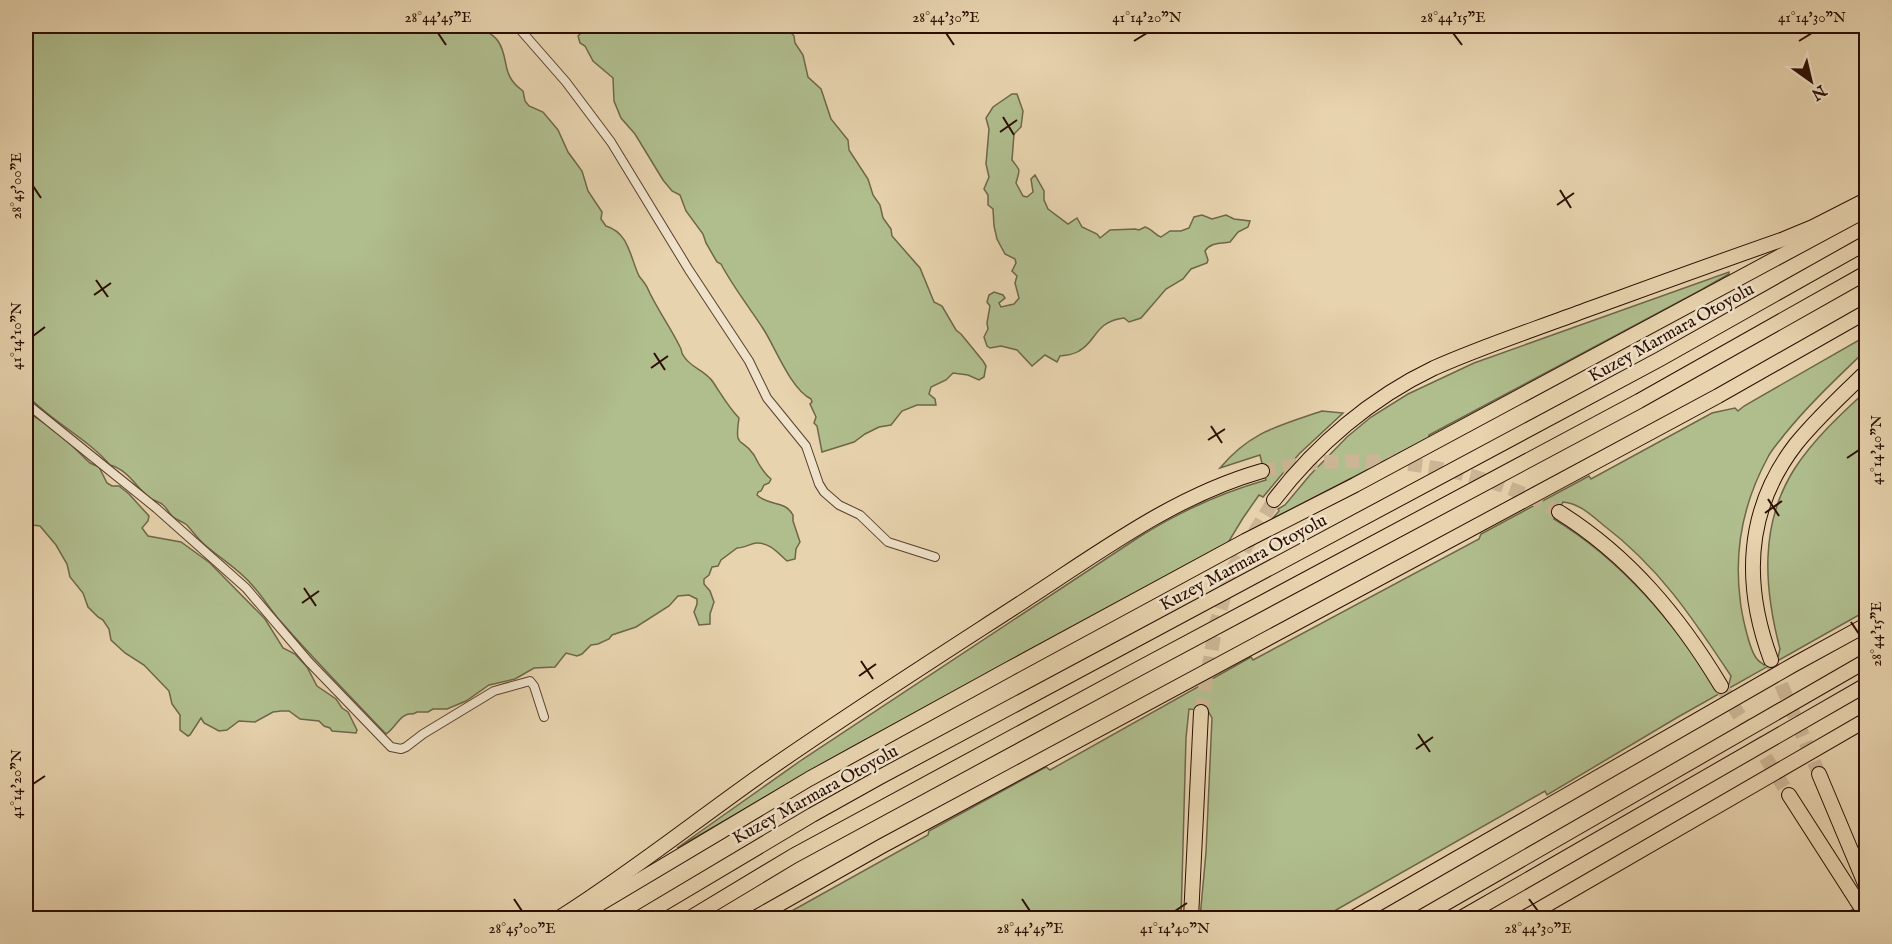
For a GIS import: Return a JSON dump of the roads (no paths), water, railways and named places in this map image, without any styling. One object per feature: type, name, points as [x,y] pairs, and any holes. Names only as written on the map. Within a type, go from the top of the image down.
[{"type":"highway","points":[[1274,500],[1302,467],[1352,420],[1402,386],[1434,368],[1784,239],[1866,200]]},
{"type":"highway","points":[[576,918],[809,779],[969,691],[1866,210]]},
{"type":"highway","name":"Kuzey Marmara Otoyolu","points":[[639,918],[794,825],[880,777],[1641,369],[1866,243]]},
{"type":"highway","points":[[690,918],[803,851],[1639,401],[1866,273]]},
{"type":"highway","points":[[755,918],[891,841],[1719,396],[1866,312]]},
{"type":"highway","points":[[1771,660],[1756,615],[1753,587],[1754,542],[1763,506],[1774,480],[1814,415],[1866,362]]},
{"type":"highway","points":[[1788,456],[1819,418],[1866,372]]},
{"type":"highway","points":[[559,918],[631,870],[798,749],[1121,539],[1179,504],[1210,489],[1262,471]]},
{"type":"highway","points":[[1559,512],[1603,542],[1648,586],[1679,622],[1722,686]]},
{"type":"highway","points":[[1353,918],[1785,669],[1866,625]]},
{"type":"highway","points":[[1420,918],[1866,661]]},
{"type":"highway","points":[[1461,918],[1866,685]]},
{"type":"highway","points":[[1191,918],[1201,712]]},
{"type":"highway","points":[[1524,918],[1866,720]]},
{"type":"highway","points":[[1819,774],[1866,886]]},
{"type":"highway","points":[[1789,795],[1862,903],[1866,915]]},
{"type":"street","points":[[517,26],[566,82],[611,142],[688,270],[749,361],[767,398],[806,446],[824,492],[839,505],[860,514],[888,542],[935,557]]},
{"type":"street","points":[[26,403],[156,508],[246,588],[309,662],[391,747],[401,749],[406,747],[423,734],[494,691],[530,681],[534,686],[544,717]]},
{"type":"street","points":[[1847,918],[1862,903]]},
{"type":"tunnel","points":[[1262,471],[1337,462],[1415,465],[1491,482],[1526,495],[1559,512]]},
{"type":"tunnel","points":[[1201,712],[1216,624],[1232,570],[1274,500]]},
{"type":"tunnel","points":[[1773,665],[1819,774]]},
{"type":"tunnel","points":[[1721,686],[1789,795]]}]
